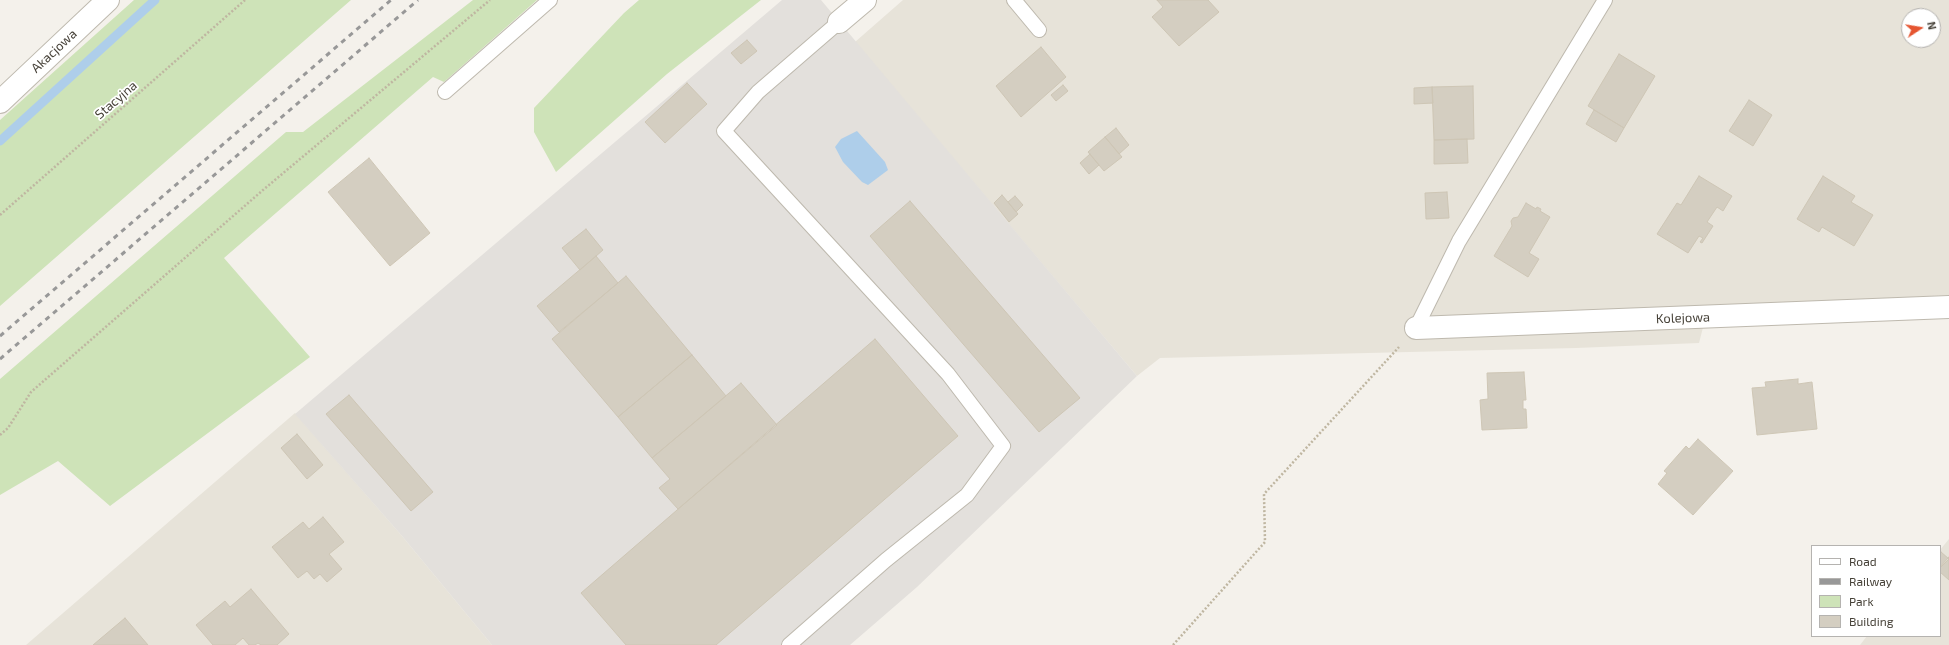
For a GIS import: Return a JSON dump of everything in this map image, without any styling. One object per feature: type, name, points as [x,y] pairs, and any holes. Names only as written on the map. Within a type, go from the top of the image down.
[{"type":"street","name":"Akacjowa","points":[[0,102],[108,0]]},
{"type":"street","points":[[839,22],[865,0]]},
{"type":"street","name":"Kolejowa","points":[[1416,328],[1949,307]]},
{"type":"lane","points":[[446,92],[550,0]]},
{"type":"lane","points":[[1014,0],[1039,30]]},
{"type":"lane","points":[[1416,328],[1459,241],[1605,0]]},
{"type":"lane","points":[[789,645],[886,560],[967,495],[1004,446],[948,374],[724,130],[758,92],[839,22]]},
{"type":"path","name":"Stacyjna","points":[[0,215],[245,0]]},
{"type":"path","points":[[0,435],[8,428],[31,392],[263,190],[490,0]]},
{"type":"path","points":[[1173,645],[1265,542],[1264,494],[1416,328]]},
{"type":"shaded area","points":[[782,0],[821,0],[1137,376],[917,587],[850,645],[492,645],[402,536],[295,414]]},
{"type":"shaded area","points":[[903,0],[1949,0],[1949,295],[1708,308],[1699,343],[1576,348],[1160,358],[1137,376],[855,42]]},
{"type":"shaded area","points":[[295,413],[402,536],[492,645],[26,645]]},
{"type":"shaded area","points":[[1949,539],[1949,645],[1860,645],[1866,637],[1941,637],[1941,549]]},
{"type":"green space","points":[[134,0],[351,0],[0,306],[0,120]]},
{"type":"green space","points":[[473,0],[537,0],[444,82],[433,77],[224,258],[310,357],[110,506],[58,461],[0,495],[0,379],[286,132],[303,132]]},
{"type":"green space","points":[[639,0],[761,0],[667,74],[556,172],[534,132],[534,108],[624,13]]},
{"type":"water","points":[[857,131],[885,162],[888,170],[868,185],[862,182],[843,162],[835,147],[841,139]]},
{"type":"building","points":[[1157,0],[1208,0],[1219,12],[1179,46],[1152,17],[1163,7]]},
{"type":"building","points":[[747,40],[757,51],[741,64],[731,53]]},
{"type":"building","points":[[1041,47],[1066,77],[1021,117],[996,86]]},
{"type":"building","points":[[1619,54],[1655,76],[1624,128],[1588,106]]},
{"type":"building","points":[[687,83],[707,104],[665,143],[645,122]]},
{"type":"building","points":[[1063,85],[1068,91],[1056,101],[1051,95]]},
{"type":"building","points":[[1473,86],[1474,139],[1434,140],[1432,87]]},
{"type":"building","points":[[1432,87],[1433,103],[1414,104],[1414,88]]},
{"type":"building","points":[[1749,100],[1772,115],[1753,146],[1729,131]]},
{"type":"building","points":[[1594,110],[1624,128],[1616,142],[1586,124]]},
{"type":"building","points":[[1116,128],[1129,145],[1119,154],[1105,137]]},
{"type":"building","points":[[1105,137],[1122,157],[1104,171],[1088,152]]},
{"type":"building","points":[[1467,139],[1468,163],[1434,164],[1434,140]]},
{"type":"building","points":[[1090,154],[1099,165],[1089,174],[1080,163]]},
{"type":"building","points":[[369,158],[430,233],[390,266],[328,192]]},
{"type":"building","points":[[1699,176],[1732,196],[1723,211],[1717,207],[1707,222],[1713,226],[1702,243],[1700,242],[1703,238],[1699,236],[1688,253],[1657,234],[1677,203],[1681,205]]},
{"type":"building","points":[[1823,176],[1855,196],[1851,202],[1873,215],[1854,246],[1822,227],[1819,232],[1797,219]]},
{"type":"building","points":[[1447,192],[1449,218],[1426,219],[1425,193]]},
{"type":"building","points":[[1002,195],[1018,214],[1009,222],[994,203]]},
{"type":"building","points":[[1015,196],[1023,205],[1016,212],[1008,202]]},
{"type":"building","points":[[910,201],[1080,398],[1039,432],[870,236]]},
{"type":"building","points":[[1526,203],[1536,209],[1537,207],[1541,209],[1540,211],[1550,217],[1529,253],[1539,259],[1528,277],[1494,256],[1512,226],[1511,221],[1513,218],[1518,217]]},
{"type":"building","points":[[586,229],[603,250],[580,270],[562,248]]},
{"type":"building","points":[[596,256],[618,283],[559,332],[537,306]]},
{"type":"building","points":[[626,276],[692,355],[618,417],[552,339]]},
{"type":"building","points":[[875,339],[958,436],[716,645],[626,645],[581,593]]},
{"type":"building","points":[[692,355],[726,396],[652,458],[618,417]]},
{"type":"building","points":[[1524,372],[1526,400],[1523,400],[1523,409],[1526,409],[1527,428],[1482,430],[1480,400],[1488,399],[1487,373]]},
{"type":"building","points":[[1798,379],[1798,384],[1812,382],[1817,429],[1757,435],[1752,388],[1766,387],[1765,382]]},
{"type":"building","points":[[741,383],[777,425],[678,509],[659,488],[670,479],[652,458]]},
{"type":"building","points":[[349,395],[433,492],[411,511],[326,414]]},
{"type":"building","points":[[297,434],[323,465],[307,479],[281,448]]},
{"type":"building","points":[[1698,439],[1733,471],[1693,515],[1658,484],[1667,473],[1664,471],[1686,446],[1689,449]]},
{"type":"building","points":[[323,517],[344,542],[329,554],[342,569],[327,582],[320,574],[314,579],[307,571],[298,578],[272,547],[303,522],[309,529]]},
{"type":"building","points":[[1941,552],[1949,559],[1941,567]]},
{"type":"building","points":[[1949,557],[1949,580],[1941,573],[1941,566]]},
{"type":"building","points":[[251,589],[289,634],[277,645],[261,645],[258,643],[255,645],[249,645],[243,638],[235,645],[213,645],[196,625],[225,601],[230,607]]},
{"type":"building","points":[[125,618],[148,645],[93,645]]},
{"type":"waterway","points":[[0,141],[155,0]]},
{"type":"railway","points":[[0,336],[391,0]]},
{"type":"railway","points":[[0,359],[418,0]]}]
